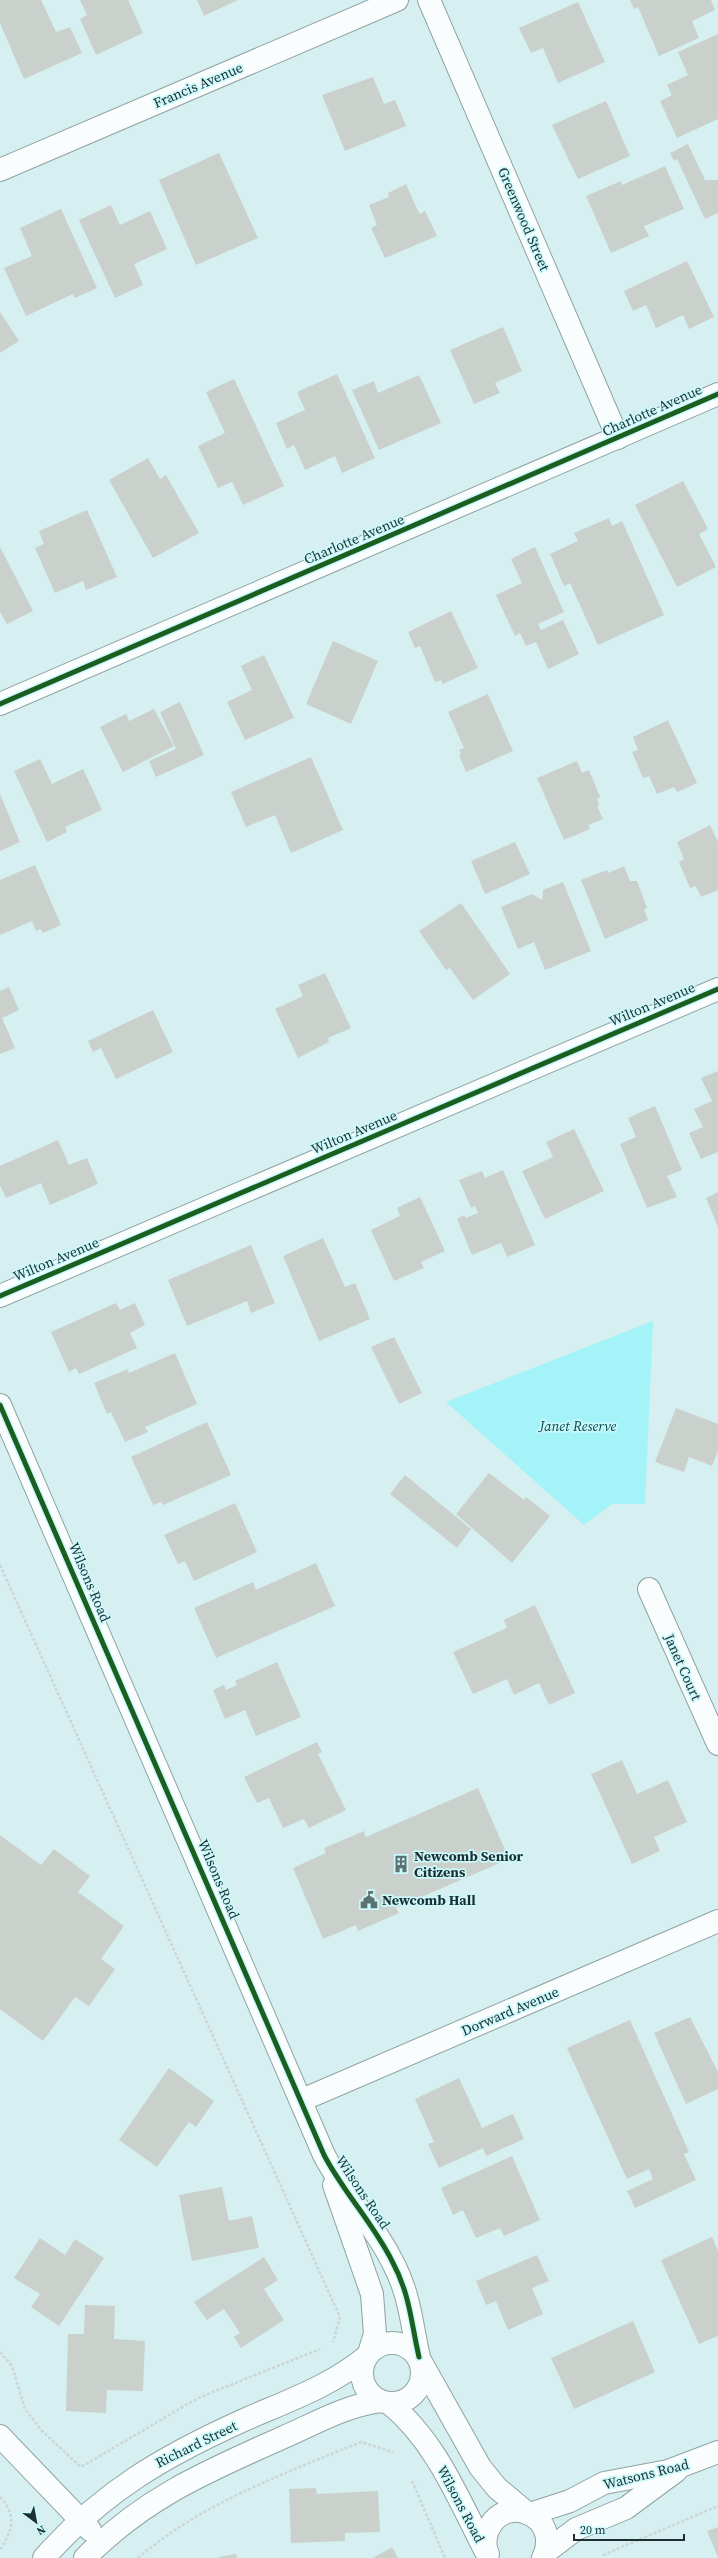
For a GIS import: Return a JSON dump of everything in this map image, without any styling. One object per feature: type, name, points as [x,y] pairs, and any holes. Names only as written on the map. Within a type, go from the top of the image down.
[{"type":"street","name":"Francis Avenue","points":[[0,170],[397,0]]},
{"type":"street","name":"Greenwood Street","points":[[429,0],[618,438]]},
{"type":"street","name":"Charlotte Avenue","points":[[0,704],[718,394]]},
{"type":"street","name":"Wilton Avenue","points":[[0,1296],[718,989]]},
{"type":"street","name":"Wilsons Road","points":[[0,1405],[302,2100],[324,2155],[372,2294],[376,2334],[368,2355]]},
{"type":"street","name":"Janet Court","points":[[649,1589],[718,1744]]},
{"type":"street","name":"Dorward Avenue","points":[[302,2100],[718,1921]]},
{"type":"street","name":"Wilsons Road","points":[[324,2155],[336,2178],[384,2245],[398,2272],[413,2316],[420,2359],[480,2467],[497,2488],[538,2520],[546,2532],[545,2555]]},
{"type":"street","points":[[399,2343],[413,2351],[420,2359],[423,2377],[417,2391],[405,2401],[385,2402],[367,2390],[363,2382],[362,2374],[368,2355],[382,2344],[399,2343]]},
{"type":"street","name":"Richard Street","points":[[44,2558],[80,2520],[120,2486],[163,2458],[334,2380],[368,2355]]},
{"type":"street","name":"Wilsons Road","points":[[385,2402],[408,2420],[429,2446],[488,2555]]},
{"type":"street","name":"Richard Street","points":[[85,2558],[102,2541],[137,2512],[185,2482],[346,2408],[385,2402]]},
{"type":"street","points":[[0,2436],[102,2541]]},
{"type":"street","name":"Watsons Road","points":[[545,2555],[576,2529],[626,2508],[669,2476],[718,2452]]},
{"type":"street","name":"Watsons Road","points":[[488,2555],[485,2538],[494,2520],[506,2513],[528,2513],[570,2501],[612,2481],[668,2471],[695,2462]]},
{"type":"path","points":[[0,1564],[340,2317],[332,2344],[198,2398],[81,2467],[42,2431],[25,2409],[12,2366],[0,2352]]},
{"type":"path","points":[[320,2349],[334,2380]]},
{"type":"path","points":[[346,2408],[361,2442]]},
{"type":"path","points":[[138,2558],[162,2538],[207,2510],[276,2477],[361,2442],[400,2454]]},
{"type":"path","points":[[409,2475],[445,2558]]},
{"type":"path","points":[[0,2498],[9,2507],[12,2532],[0,2550]]},
{"type":"path","points":[[603,2555],[718,2506]]},
{"type":"green space","name":"Janet Reserve","points":[[653,1321],[645,1504],[612,1504],[584,1525],[446,1402]]},
{"type":"building","points":[[0,0],[41,0],[56,32],[70,27],[82,53],[24,79],[0,23]]},
{"type":"building","points":[[80,0],[128,0],[143,33],[96,55],[80,19],[87,15]]},
{"type":"building","points":[[197,0],[238,0],[204,16]]},
{"type":"building","points":[[630,0],[711,0],[715,10],[692,21],[699,38],[659,56],[638,7],[634,9]]},
{"type":"building","points":[[578,2],[605,62],[558,83],[543,48],[531,53],[519,28]]},
{"type":"building","points":[[718,34],[718,119],[677,138],[660,101],[672,95],[667,85],[688,75],[678,52]]},
{"type":"building","points":[[373,77],[384,104],[395,100],[406,126],[345,151],[322,95]]},
{"type":"building","points":[[606,101],[630,156],[578,179],[552,125]]},
{"type":"building","points":[[688,144],[705,180],[718,180],[718,213],[705,219],[677,159],[674,161],[670,153]]},
{"type":"building","points":[[219,153],[258,238],[196,265],[159,180]]},
{"type":"building","points":[[665,166],[684,209],[644,226],[649,236],[611,253],[586,196],[621,181],[622,185]]},
{"type":"building","points":[[406,184],[417,209],[420,214],[425,211],[437,236],[385,258],[371,228],[377,225],[369,205],[389,197],[388,193]]},
{"type":"building","points":[[111,205],[120,225],[150,211],[167,249],[134,264],[143,285],[115,298],[79,220]]},
{"type":"building","points":[[61,209],[97,288],[75,298],[73,294],[26,316],[4,268],[32,256],[20,228]]},
{"type":"building","points":[[687,261],[714,317],[689,329],[683,315],[656,328],[646,305],[633,311],[624,291]]},
{"type":"building","points":[[0,312],[19,341],[0,353]]},
{"type":"building","points":[[503,327],[522,371],[495,383],[500,393],[474,404],[450,350]]},
{"type":"building","points":[[337,374],[375,458],[342,473],[335,456],[305,470],[294,445],[287,449],[276,423],[305,410],[297,392]]},
{"type":"building","points":[[419,375],[441,423],[379,450],[352,390],[374,381],[378,393]]},
{"type":"building","points":[[234,379],[284,486],[243,505],[232,482],[218,488],[198,446],[225,433],[206,392]]},
{"type":"building","points":[[148,458],[160,479],[166,475],[199,533],[153,558],[109,480]]},
{"type":"building","points":[[683,481],[708,529],[699,534],[716,567],[677,587],[635,505]]},
{"type":"building","points":[[87,510],[117,577],[86,590],[83,581],[55,593],[35,548],[44,544],[39,531]]},
{"type":"building","points":[[609,518],[612,526],[622,521],[664,615],[598,645],[570,583],[564,586],[550,554],[578,541],[574,533]]},
{"type":"building","points":[[0,547],[33,611],[7,624],[0,612]]},
{"type":"building","points":[[535,547],[564,612],[538,624],[541,630],[563,620],[579,654],[548,669],[536,642],[526,646],[520,633],[515,636],[496,595],[522,583],[511,559]]},
{"type":"building","points":[[451,611],[478,668],[443,684],[441,680],[435,682],[420,646],[415,648],[408,632]]},
{"type":"building","points":[[333,641],[378,661],[351,724],[306,704]]},
{"type":"building","points":[[264,655],[294,718],[245,740],[227,702],[252,690],[241,666]]},
{"type":"building","points":[[488,694],[513,751],[466,772],[459,755],[461,754],[459,750],[464,748],[448,712]]},
{"type":"building","points":[[180,702],[204,755],[156,777],[149,761],[176,749],[160,712]]},
{"type":"building","points":[[154,709],[174,746],[123,772],[100,727],[126,714],[129,721]]},
{"type":"building","points":[[668,720],[697,783],[677,792],[674,787],[657,794],[649,776],[643,778],[632,752],[638,750],[633,737]]},
{"type":"building","points":[[311,757],[343,830],[291,853],[275,815],[246,827],[231,792]]},
{"type":"building","points":[[40,759],[52,784],[83,769],[102,810],[65,827],[67,832],[47,842],[14,771]]},
{"type":"building","points":[[577,761],[582,773],[589,770],[600,797],[597,799],[599,804],[597,806],[603,819],[588,825],[590,829],[564,840],[537,778]]},
{"type":"building","points":[[0,794],[20,842],[0,851]]},
{"type":"building","points":[[710,825],[718,842],[718,890],[701,897],[696,886],[690,888],[679,862],[684,859],[677,842]]},
{"type":"building","points":[[515,842],[530,874],[485,894],[471,861]]},
{"type":"building","points":[[35,865],[61,925],[43,933],[40,929],[36,931],[32,921],[0,935],[0,880]]},
{"type":"building","points":[[624,866],[630,881],[637,881],[647,908],[644,909],[648,920],[605,939],[581,880],[607,870],[608,873]]},
{"type":"building","points":[[563,882],[591,951],[545,970],[534,942],[518,949],[501,907],[532,894],[542,900],[543,890]]},
{"type":"building","points":[[461,903],[510,974],[473,1000],[450,968],[446,970],[419,931]]},
{"type":"building","points":[[325,973],[351,1028],[328,1038],[329,1042],[298,1058],[275,1009],[303,996],[298,985]]},
{"type":"building","points":[[9,987],[19,1010],[2,1018],[15,1048],[0,1054],[0,991]]},
{"type":"building","points":[[153,1010],[173,1052],[116,1079],[101,1048],[93,1052],[88,1041]]},
{"type":"building","points":[[718,1071],[718,1152],[701,1159],[689,1133],[703,1127],[694,1109],[712,1101],[701,1078]]},
{"type":"building","points":[[655,1106],[682,1170],[667,1176],[677,1197],[647,1208],[620,1144],[636,1137],[628,1118]]},
{"type":"building","points":[[574,1129],[604,1191],[545,1219],[522,1171],[553,1157],[546,1142]]},
{"type":"building","points":[[58,1140],[69,1165],[87,1158],[98,1184],[50,1205],[41,1183],[6,1198],[0,1185],[0,1166]]},
{"type":"building","points":[[503,1170],[535,1245],[507,1257],[501,1243],[472,1255],[457,1219],[464,1215],[466,1218],[478,1213],[475,1206],[471,1208],[459,1180],[482,1171],[485,1178]]},
{"type":"building","points":[[718,1192],[718,1227],[706,1198]]},
{"type":"building","points":[[420,1197],[445,1251],[421,1262],[424,1268],[394,1281],[371,1230],[400,1216],[397,1208]]},
{"type":"building","points":[[323,1238],[345,1287],[355,1283],[370,1319],[319,1341],[283,1256]]},
{"type":"building","points":[[251,1245],[275,1303],[251,1313],[247,1301],[187,1326],[168,1280]]},
{"type":"building","points":[[116,1303],[120,1310],[135,1303],[145,1325],[130,1333],[137,1348],[79,1374],[76,1368],[69,1372],[51,1332]]},
{"type":"building","points":[[394,1337],[422,1393],[399,1404],[371,1347]]},
{"type":"building","points":[[175,1353],[197,1404],[145,1427],[148,1432],[125,1442],[111,1412],[107,1414],[94,1383],[128,1369],[129,1373]]},
{"type":"building","points":[[676,1408],[718,1424],[718,1451],[712,1466],[689,1457],[684,1472],[655,1462]]},
{"type":"building","points":[[207,1422],[231,1475],[163,1505],[161,1502],[153,1505],[131,1457]]},
{"type":"building","points":[[489,1473],[524,1500],[526,1497],[550,1516],[512,1563],[456,1514]]},
{"type":"building","points":[[405,1475],[471,1529],[457,1548],[390,1494]]},
{"type":"building","points":[[235,1503],[257,1552],[194,1581],[185,1561],[178,1564],[164,1535]]},
{"type":"building","points":[[316,1563],[335,1606],[216,1658],[194,1608],[253,1582],[256,1590]]},
{"type":"building","points":[[535,1605],[575,1693],[549,1705],[539,1683],[514,1695],[507,1679],[473,1694],[453,1652],[507,1628],[504,1620]]},
{"type":"building","points":[[277,1662],[301,1717],[256,1736],[245,1710],[225,1719],[213,1690],[224,1685],[226,1690],[237,1685],[235,1681]]},
{"type":"building","points":[[317,1742],[322,1752],[318,1754],[346,1810],[309,1828],[304,1819],[283,1828],[269,1798],[257,1803],[244,1777]]},
{"type":"building","points":[[622,1760],[637,1794],[668,1780],[687,1822],[654,1837],[660,1851],[632,1864],[591,1774]]},
{"type":"building","name":"Newcomb Senior Citizens","points":[[478,1788],[509,1859],[396,1908],[399,1913],[358,1931],[356,1925],[323,1939],[293,1868],[326,1853],[324,1848],[364,1831],[366,1837]]},
{"type":"building","points":[[0,1835],[41,1865],[54,1849],[90,1876],[78,1892],[124,1926],[101,1959],[115,1969],[89,2006],[75,1997],[43,2041],[0,2009]]},
{"type":"building","points":[[690,2017],[718,2072],[718,2089],[686,2104],[654,2033]]},
{"type":"building","points":[[630,2020],[689,2152],[684,2154],[696,2180],[635,2208],[627,2191],[653,2179],[649,2169],[627,2179],[567,2048]]},
{"type":"building","points":[[169,2068],[214,2101],[196,2127],[189,2122],[157,2167],[119,2140]]},
{"type":"building","points":[[459,2078],[482,2128],[513,2114],[524,2139],[486,2156],[483,2148],[439,2168],[428,2144],[434,2142],[415,2099]]},
{"type":"building","points":[[512,2156],[540,2220],[504,2236],[500,2228],[476,2238],[463,2210],[453,2215],[441,2188]]},
{"type":"building","points":[[222,2187],[229,2221],[252,2216],[259,2248],[192,2261],[179,2195]]},
{"type":"building","points":[[712,2237],[718,2251],[718,2336],[699,2344],[661,2260]]},
{"type":"building","points":[[40,2238],[65,2255],[75,2239],[104,2258],[59,2326],[31,2307],[40,2294],[14,2278]]},
{"type":"building","points":[[537,2255],[549,2281],[532,2288],[543,2314],[508,2330],[496,2301],[486,2305],[476,2281]]},
{"type":"building","points":[[264,2257],[278,2280],[264,2289],[284,2320],[241,2348],[234,2337],[240,2333],[224,2309],[207,2320],[194,2302]]},
{"type":"building","points":[[85,2305],[115,2306],[114,2339],[145,2341],[143,2391],[107,2390],[106,2413],[66,2411],[68,2334],[84,2334]]},
{"type":"building","points":[[633,2321],[655,2372],[574,2409],[551,2358]]},
{"type":"building","points":[[316,2488],[317,2494],[378,2491],[380,2532],[345,2533],[345,2541],[291,2543],[289,2489]]},
{"type":"building","points":[[718,2527],[718,2557],[707,2531]]},
{"type":"building","points":[[392,2547],[398,2558],[373,2558]]},
{"type":"building","points":[[236,2554],[237,2558],[219,2558],[219,2557]]},
{"type":"cycle path","points":[[0,704],[718,394]]},
{"type":"cycle path","points":[[0,1296],[718,989]]},
{"type":"cycle path","points":[[0,1405],[324,2155],[340,2182],[376,2234],[398,2273],[409,2308],[419,2357]]},
{"type":"place","name":"Newcomb Senior Citizens","points":[[401,1864]]},
{"type":"place","name":"Newcomb Hall","points":[[369,1900]]}]
